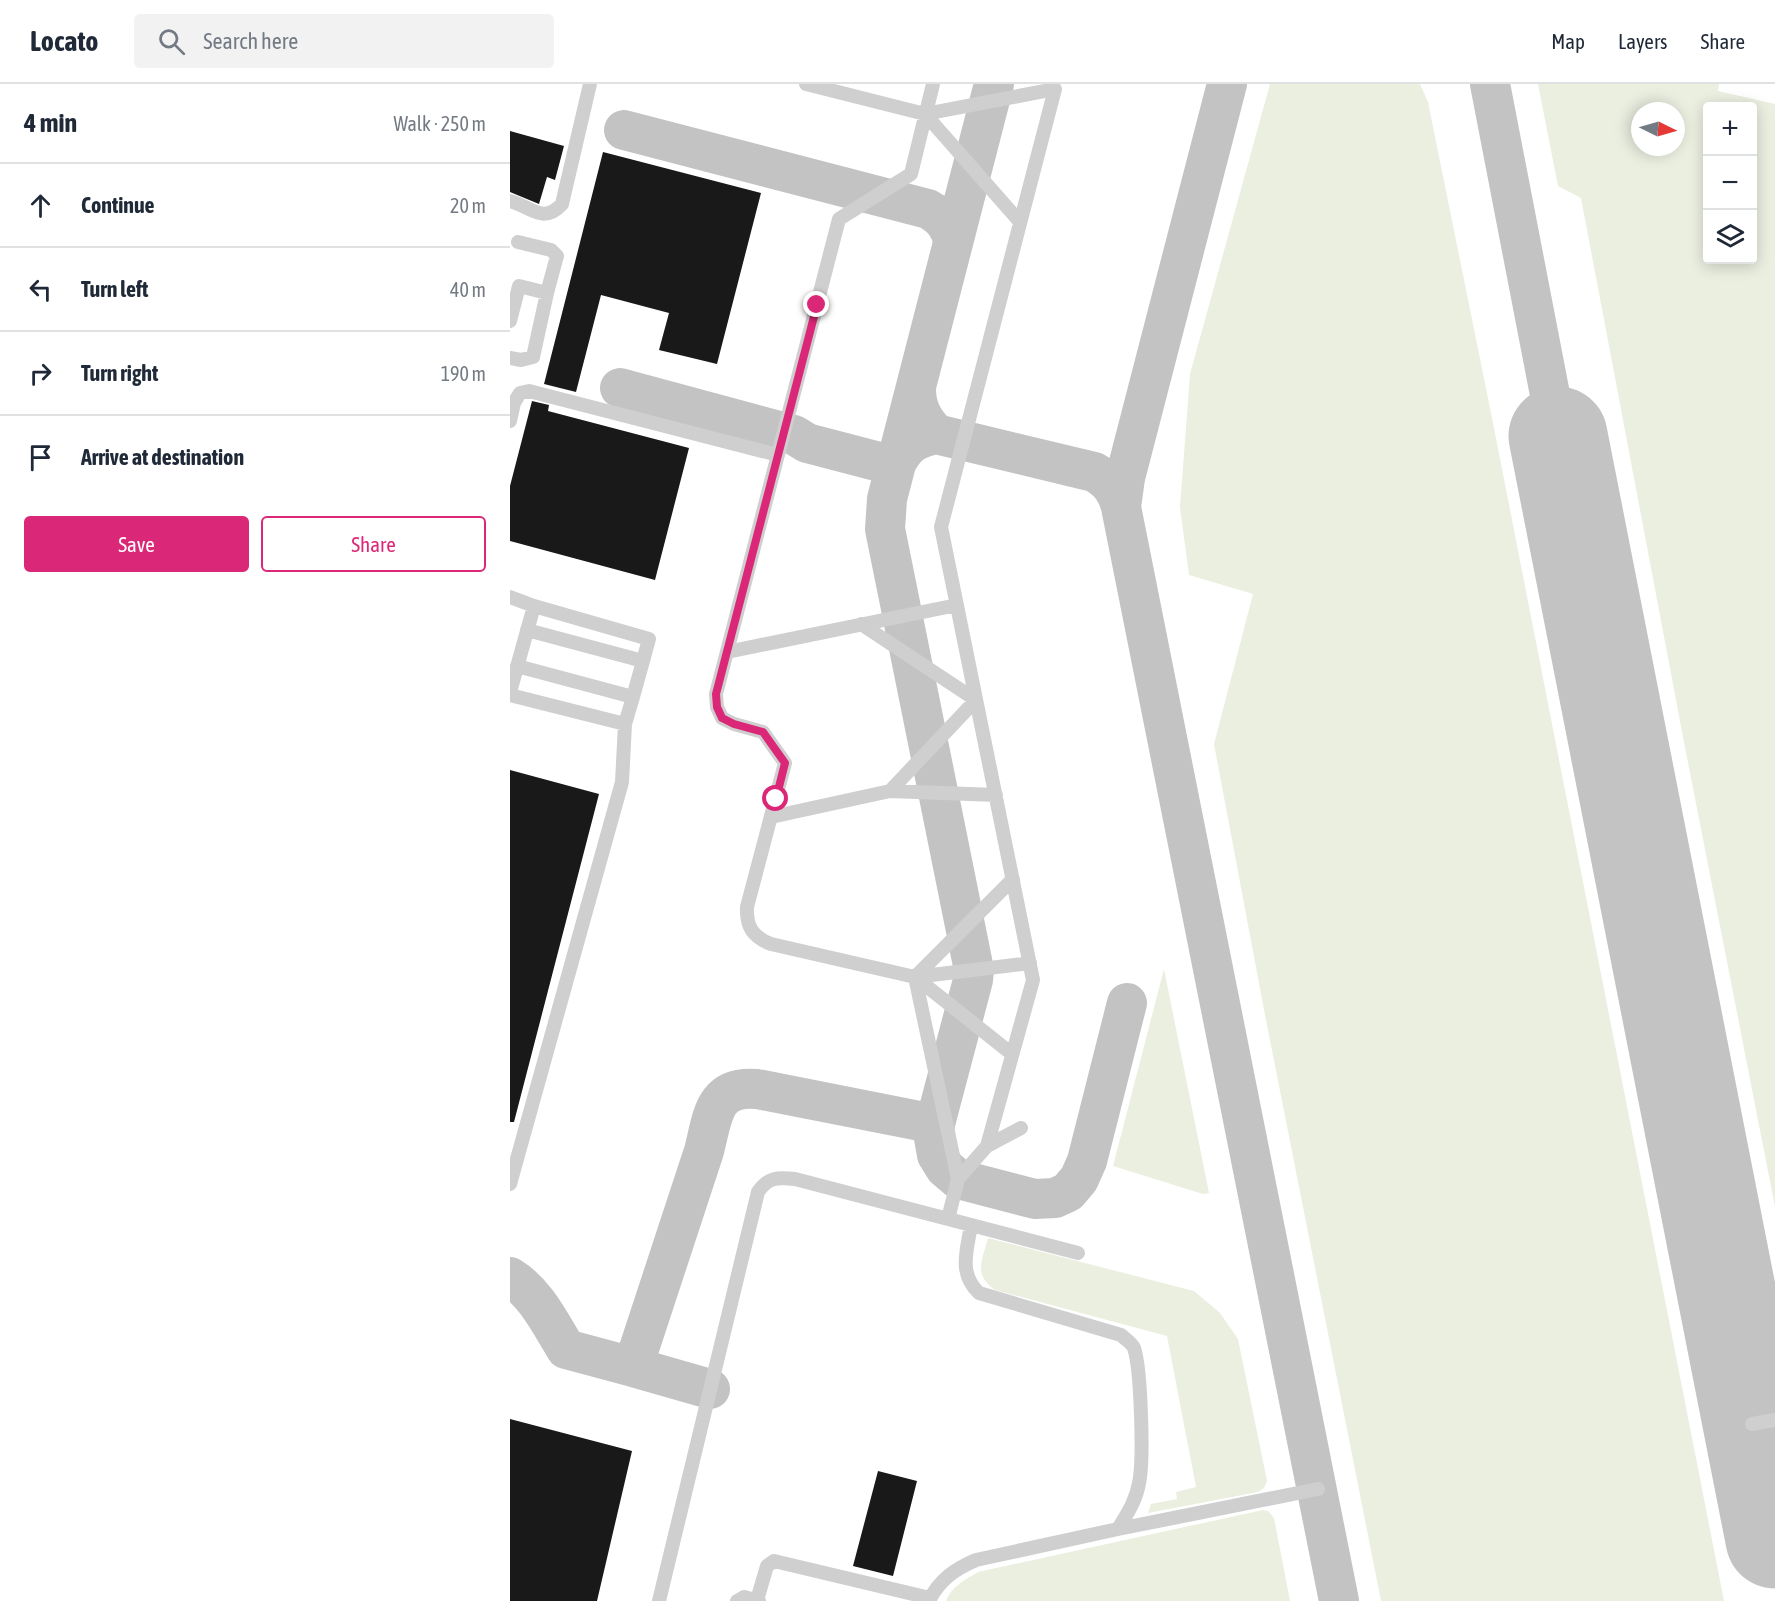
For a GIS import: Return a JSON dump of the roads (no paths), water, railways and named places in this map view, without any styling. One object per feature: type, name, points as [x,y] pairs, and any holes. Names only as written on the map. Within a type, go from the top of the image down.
[{"type":"lane","points":[[510,201],[518,203],[529,211],[540,213],[550,213],[562,204],[590,84]]},
{"type":"lane","points":[[806,84],[925,114],[1055,89],[942,516],[942,536],[1033,980],[987,1146]]},
{"type":"lane","points":[[933,84],[911,174],[839,219],[716,694],[717,707],[722,718],[734,724],[763,732],[785,763],[747,907],[746,919],[751,931],[759,939],[771,944],[915,978],[1030,963]]},
{"type":"lane","points":[[925,114],[1020,222]]},
{"type":"lane","points":[[510,358],[521,360],[533,357],[557,256],[551,250],[518,242]]},
{"type":"lane","points":[[510,321],[514,284],[547,293]]},
{"type":"lane","points":[[510,421],[514,403],[520,393],[529,391],[778,455]]},
{"type":"lane","points":[[510,597],[649,639],[626,724],[622,782],[510,1184]]},
{"type":"lane","points":[[727,652],[957,605]]},
{"type":"lane","points":[[534,606],[510,693],[626,724]]},
{"type":"lane","points":[[861,624],[976,700]]},
{"type":"lane","points":[[527,630],[643,661]]},
{"type":"lane","points":[[517,666],[633,697]]},
{"type":"lane","points":[[890,791],[976,700]]},
{"type":"lane","points":[[771,817],[890,791],[996,795]]},
{"type":"lane","points":[[915,978],[1013,879]]},
{"type":"lane","points":[[915,978],[1012,1054]]},
{"type":"lane","points":[[915,978],[958,1179],[948,1219]]},
{"type":"lane","points":[[958,1179],[987,1146],[1021,1128]]},
{"type":"lane","points":[[659,1601],[758,1192],[764,1184],[781,1177],[795,1179],[1078,1253]]},
{"type":"lane","points":[[971,1225],[965,1268],[971,1286],[978,1293],[1121,1335],[1133,1346],[1137,1368],[1142,1452],[1140,1482],[1132,1507],[1118,1529]]},
{"type":"lane","points":[[1752,1424],[1775,1420]]},
{"type":"lane","points":[[737,1601],[744,1597],[758,1601],[767,1566],[774,1561],[929,1600],[940,1583],[956,1569],[976,1560],[1318,1489]]}]
